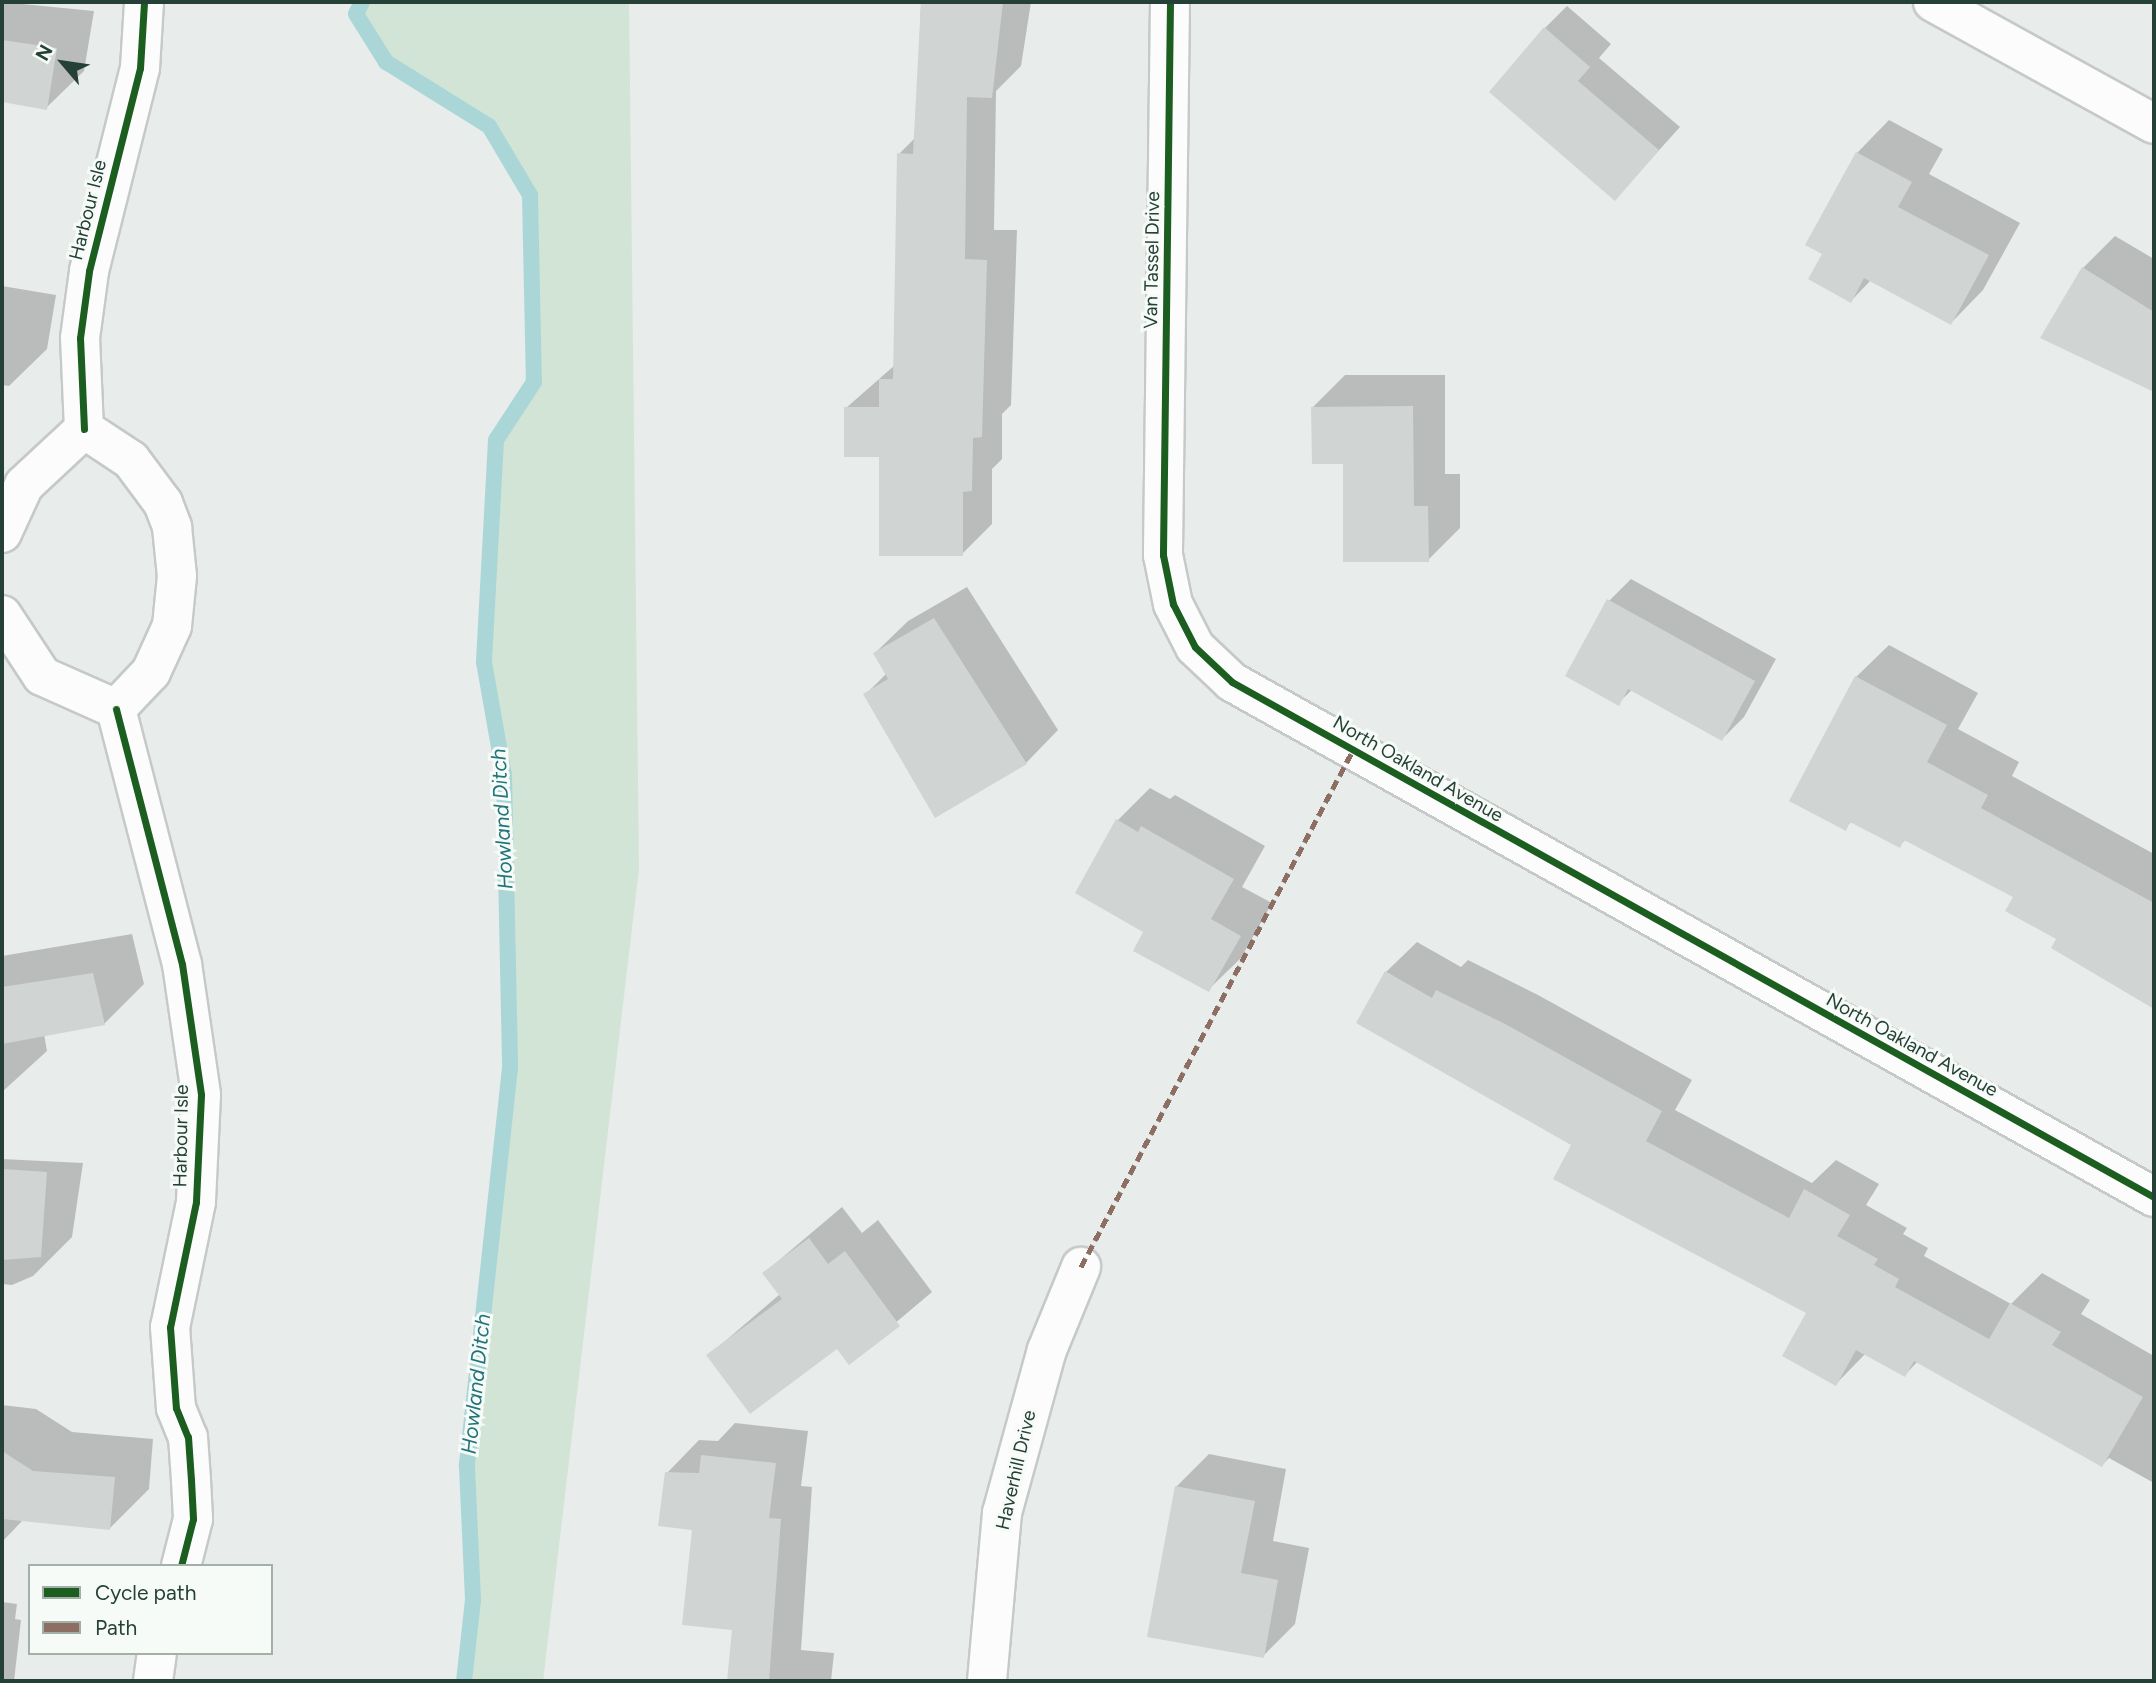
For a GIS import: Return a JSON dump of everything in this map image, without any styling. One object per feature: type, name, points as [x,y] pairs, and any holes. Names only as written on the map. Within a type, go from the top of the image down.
[{"type":"street","name":"Harbour Isle","points":[[84,429],[80,338],[87,285],[140,68],[144,2]]},
{"type":"street","name":"Van Tassel Drive","points":[[1166,519],[1170,2]]},
{"type":"street","points":[[1933,2],[2154,124]]},
{"type":"street","points":[[2,533],[24,485],[84,429],[131,460],[163,503],[172,527],[177,576],[172,626],[151,672],[116,709],[42,676],[2,615]]},
{"type":"street","name":"North Oakland Avenue","points":[[1166,519],[1163,555],[1173,604],[1195,647],[1231,682],[2154,1197]]},
{"type":"street","name":"Harbour Isle","points":[[116,709],[182,964],[201,1095],[195,1202],[170,1327],[176,1408],[188,1437],[193,1519],[182,1564]]},
{"type":"street","name":"Haverhill Drive","points":[[987,1681],[1005,1502],[1047,1350],[1081,1267]]},
{"type":"street","points":[[153,1681],[157,1655]]},
{"type":"green space","points":[[362,2],[629,2],[639,869],[543,1681],[464,1681],[473,1600],[467,1467],[510,1068],[504,775],[484,662],[496,440],[534,382],[530,195],[489,126],[386,62],[356,14]]},
{"type":"building","points":[[921,2],[1003,2],[992,98],[967,97],[965,259],[987,260],[982,437],[973,438],[972,491],[963,492],[963,556],[879,556],[879,457],[844,457],[844,407],[879,407],[879,379],[893,379],[897,153],[913,154]]},
{"type":"building","points":[[1544,27],[1590,67],[1578,81],[1659,150],[1615,201],[1489,92]]},
{"type":"building","points":[[2,40],[57,48],[47,110],[2,102]]},
{"type":"building","points":[[1856,152],[1912,182],[1898,207],[1989,255],[1951,325],[1864,278],[1851,303],[1808,279],[1822,254],[1805,245]]},
{"type":"building","points":[[2082,267],[2154,312],[2154,392],[2040,338]]},
{"type":"building","points":[[1413,406],[1414,506],[1428,506],[1429,562],[1343,562],[1343,464],[1312,464],[1311,407]]},
{"type":"building","points":[[1607,599],[1755,681],[1722,741],[1628,689],[1619,706],[1565,676]]},
{"type":"building","points":[[934,618],[1027,764],[935,818],[863,694],[888,679],[873,653]]},
{"type":"building","points":[[1855,676],[1947,725],[1927,762],[1988,795],[1981,808],[2154,903],[2154,1009],[2051,948],[2056,939],[2005,911],[2013,897],[1904,840],[1900,848],[1850,822],[1846,831],[1789,801]]},
{"type":"building","points":[[1116,819],[1138,832],[1141,826],[1234,879],[1211,919],[1241,936],[1209,992],[1133,951],[1143,932],[1075,893]]},
{"type":"building","points":[[1385,971],[1432,998],[1436,990],[1507,1025],[1662,1111],[1646,1141],[1789,1218],[1804,1189],[1850,1215],[1837,1236],[1878,1259],[1874,1265],[1899,1279],[1895,1287],[1989,1339],[2010,1303],[2061,1332],[2052,1345],[2143,1397],[2102,1467],[1914,1361],[1905,1377],[1856,1350],[1836,1386],[1782,1356],[1806,1313],[1553,1179],[1571,1145],[1356,1023]]},
{"type":"building","points":[[93,973],[105,1025],[2,1044],[2,987]]},
{"type":"building","points":[[2,1169],[47,1172],[41,1257],[2,1260]]},
{"type":"building","points":[[809,1238],[828,1264],[845,1251],[900,1326],[849,1365],[837,1349],[750,1414],[706,1355],[782,1299],[762,1273]]},
{"type":"building","points":[[2,1451],[33,1471],[115,1477],[110,1530],[2,1519]]},
{"type":"building","points":[[701,1455],[776,1463],[769,1518],[781,1519],[769,1681],[727,1681],[732,1630],[682,1625],[692,1530],[658,1526],[665,1472],[699,1473]]},
{"type":"building","points":[[1175,1486],[1255,1501],[1241,1573],[1278,1580],[1264,1658],[1147,1637]]},
{"type":"waterway","name":"Howland Ditch","points":[[362,2],[356,14],[386,62],[489,126],[530,195],[534,382],[496,440],[484,662],[504,775],[510,1068],[467,1467],[473,1600],[464,1681]]},
{"type":"marked path","points":[[1081,1267],[1353,750]]},
{"type":"cycle path","points":[[84,429],[80,338],[89,271],[140,68],[144,2]]},
{"type":"cycle path","points":[[1170,2],[1163,555],[1173,604],[1195,647],[1232,682],[2154,1197]]},
{"type":"cycle path","points":[[116,709],[182,964],[201,1095],[196,1202],[170,1327],[176,1408],[188,1437],[193,1519],[182,1564]]}]
